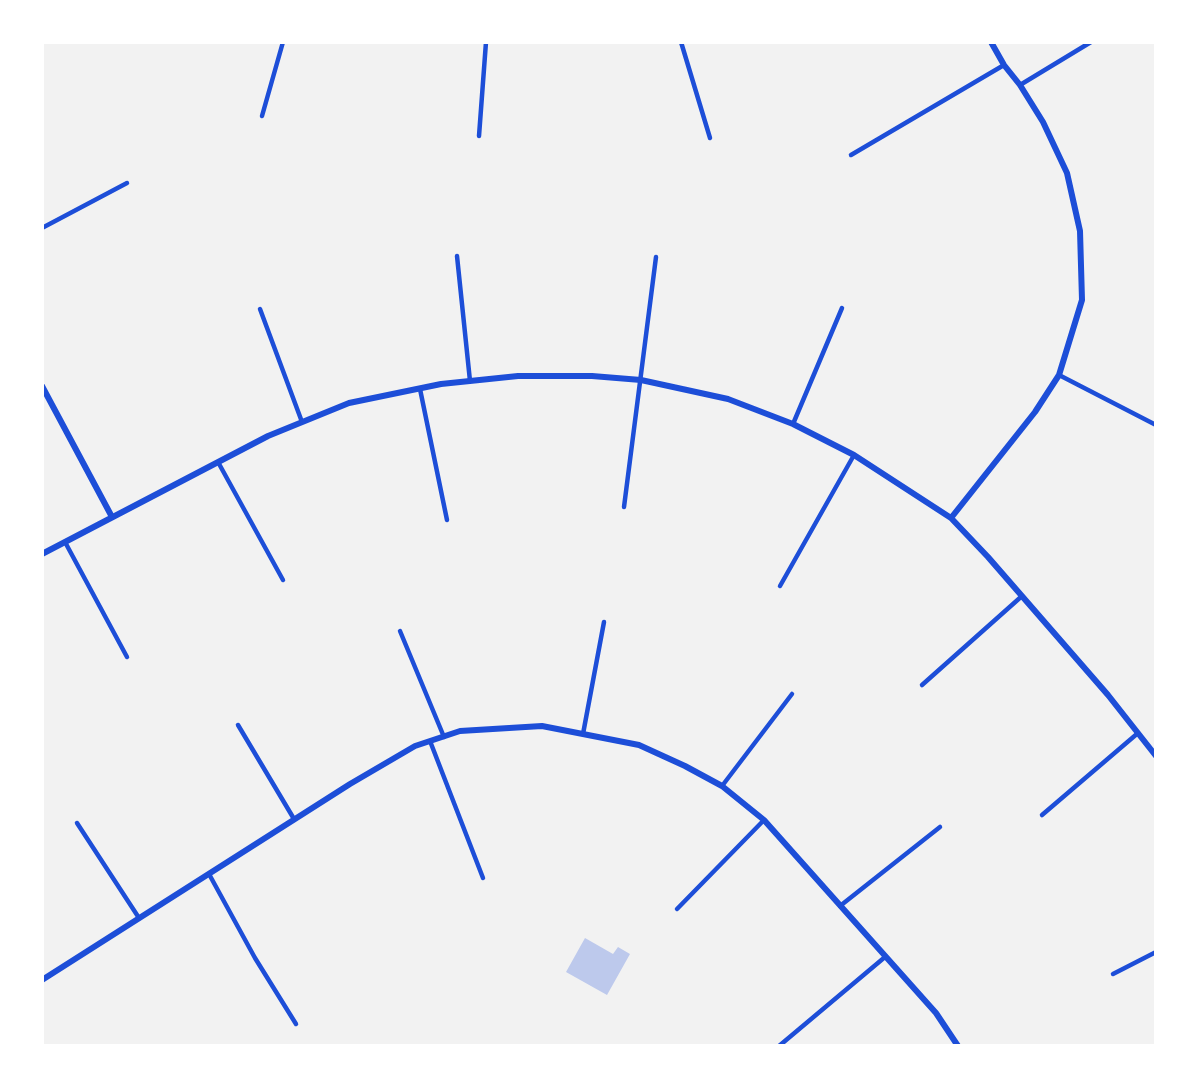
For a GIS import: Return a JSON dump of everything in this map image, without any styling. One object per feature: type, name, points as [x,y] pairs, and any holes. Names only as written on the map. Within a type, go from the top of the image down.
[{"type":"street","points":[[951,518],[1035,412],[1059,375],[1082,300],[1080,231],[1067,172],[1043,122],[991,42]]},
{"type":"street","points":[[42,554],[267,436],[349,403],[441,384],[519,376],[591,376],[641,380],[728,399],[793,424],[854,455],[951,518],[988,557],[1108,695],[1156,756]]},
{"type":"street","points":[[42,386],[112,517]]},
{"type":"street","points":[[42,980],[294,819],[415,746],[460,731],[543,726],[639,745],[722,786],[765,820],[936,1013],[958,1046]]},
{"type":"lane","points":[[262,116],[283,42]]},
{"type":"lane","points":[[479,136],[486,42]]},
{"type":"lane","points":[[681,42],[710,138]]},
{"type":"lane","points":[[1020,85],[1091,42]]},
{"type":"lane","points":[[851,155],[1004,65]]},
{"type":"lane","points":[[42,228],[127,183]]},
{"type":"lane","points":[[457,256],[470,381]]},
{"type":"lane","points":[[624,507],[656,257]]},
{"type":"lane","points":[[793,424],[842,308]]},
{"type":"lane","points":[[260,309],[302,422]]},
{"type":"lane","points":[[1059,375],[1156,426]]},
{"type":"lane","points":[[420,389],[447,520]]},
{"type":"lane","points":[[780,585],[854,455]]},
{"type":"lane","points":[[218,462],[283,580]]},
{"type":"lane","points":[[65,542],[127,657]]},
{"type":"lane","points":[[922,685],[1022,596]]},
{"type":"lane","points":[[583,734],[604,622]]},
{"type":"lane","points":[[400,632],[444,737]]},
{"type":"lane","points":[[722,786],[792,694]]},
{"type":"lane","points":[[238,725],[294,819]]},
{"type":"lane","points":[[1042,815],[1138,733]]},
{"type":"lane","points":[[430,741],[483,878]]},
{"type":"lane","points":[[677,909],[765,820]]},
{"type":"lane","points":[[77,823],[139,918]]},
{"type":"lane","points":[[840,906],[940,827]]},
{"type":"lane","points":[[209,874],[255,958],[296,1024]]},
{"type":"lane","points":[[1113,974],[1156,952]]},
{"type":"lane","points":[[779,1046],[885,957]]},
{"type":"building","points":[[585,938],[613,954],[618,947],[630,954],[607,995],[566,972]]}]
